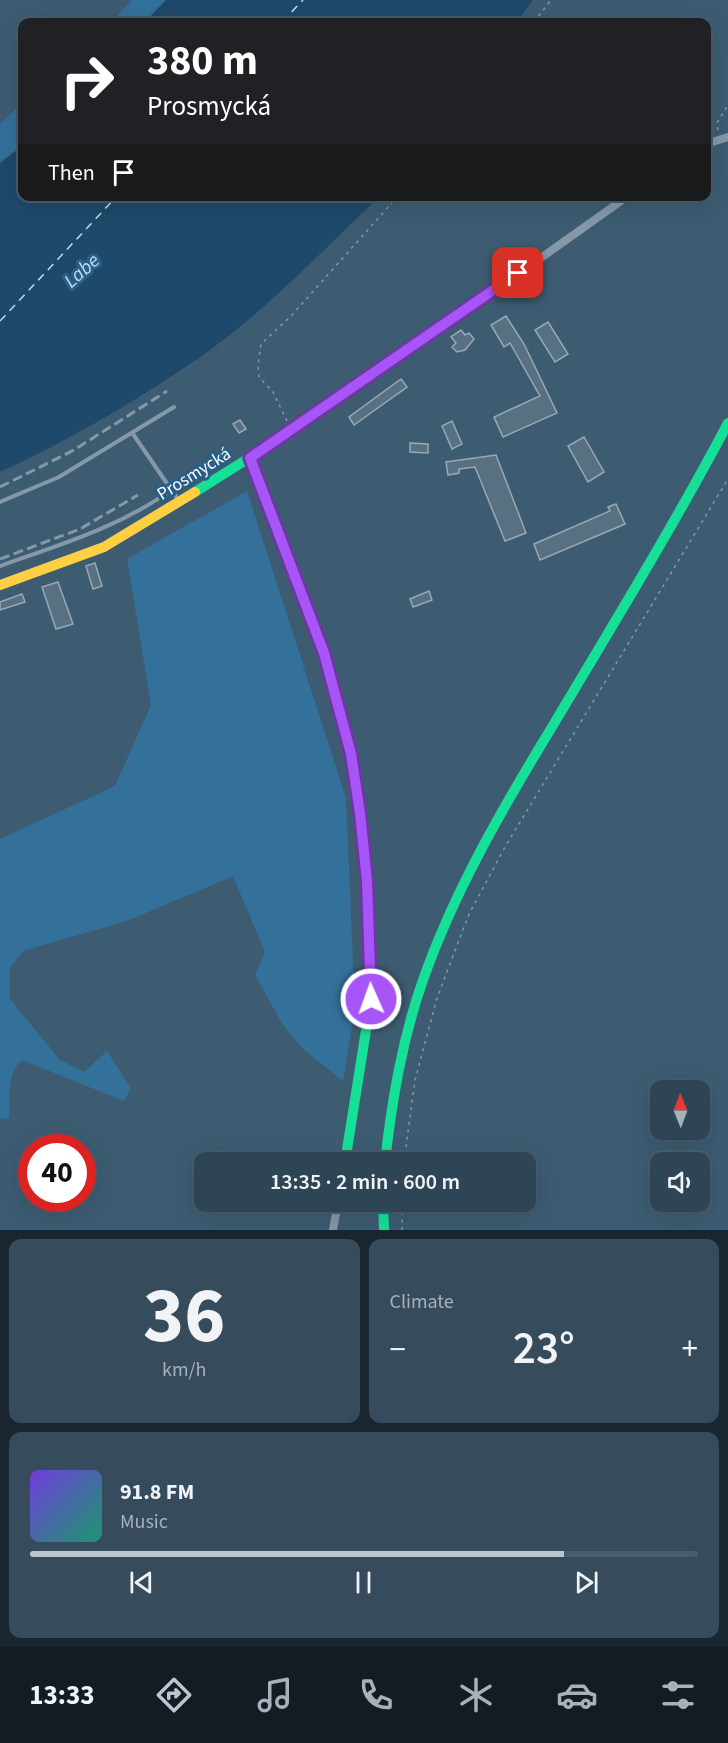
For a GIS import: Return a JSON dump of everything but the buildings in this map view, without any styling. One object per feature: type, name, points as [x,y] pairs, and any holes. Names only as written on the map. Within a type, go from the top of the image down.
[{"type":"street","points":[[711,142],[728,136]]},
{"type":"street","points":[[538,260],[621,201]]},
{"type":"street","name":"Prosmycká","points":[[0,585],[104,547],[180,502],[284,436],[538,260]]},
{"type":"street","points":[[386,1152],[393,1091],[405,1033],[436,940],[454,899],[521,777],[728,423]]},
{"type":"street","points":[[250,458],[324,653],[351,754],[360,813],[367,881],[371,999],[347,1152]]},
{"type":"street","points":[[333,1230],[336,1212]]},
{"type":"street","points":[[383,1212],[384,1230]]},
{"type":"lane","points":[[0,502],[59,477],[133,434],[174,406]]},
{"type":"lane","points":[[133,434],[180,502]]},
{"type":"lane","points":[[0,566],[98,531],[144,509],[171,490]]},
{"type":"path","points":[[537,18],[551,0]]},
{"type":"path","points":[[718,139],[717,123],[728,105]]},
{"type":"path","points":[[284,436],[287,421],[273,392],[259,377],[261,344],[292,315],[394,201]]},
{"type":"path","points":[[405,1152],[417,1070],[437,998],[469,914],[505,847],[728,479]]},
{"type":"path","points":[[402,1212],[402,1230]]},
{"type":"shaded area","points":[[132,0],[166,0],[149,18],[115,18]]},
{"type":"shaded area","points":[[18,107],[18,149],[0,163],[0,124]]},
{"type":"shaded area","points":[[247,491],[346,798],[355,1008],[343,1081],[303,1049],[283,1025],[255,975],[265,952],[233,876],[127,921],[23,951],[10,968],[10,999],[60,1060],[84,1072],[107,1051],[131,1088],[124,1101],[22,1060],[11,1079],[9,1118],[0,1119],[0,839],[115,786],[151,705],[127,559]]},
{"type":"water","points":[[166,0],[533,0],[520,18],[149,18]]},
{"type":"water","name":"Labe","points":[[18,149],[18,201],[375,201],[262,308],[213,348],[119,409],[72,436],[0,472],[0,163]]},
{"type":"ferry route","points":[[286,18],[303,0]]},
{"type":"ferry route","points":[[0,321],[112,201]]},
{"type":"railway","points":[[0,487],[74,450],[167,391]]},
{"type":"railway","points":[[0,559],[80,529],[138,495]]},
{"type":"traffic: fast","points":[[195,492],[284,436],[538,260]]},
{"type":"traffic: fast","points":[[386,1152],[395,1093],[409,1025],[423,980],[450,913],[482,848],[518,784],[665,536],[728,423]]},
{"type":"traffic: fast","points":[[251,458],[324,653],[351,754],[360,813],[367,881],[371,999],[347,1152]]},
{"type":"traffic: fast","points":[[383,1212],[384,1230]]},
{"type":"traffic: slow","points":[[0,585],[104,547],[195,492]]},
{"type":"route","points":[[371,999],[367,881],[351,754],[324,653],[250,458],[518,273]]}]
